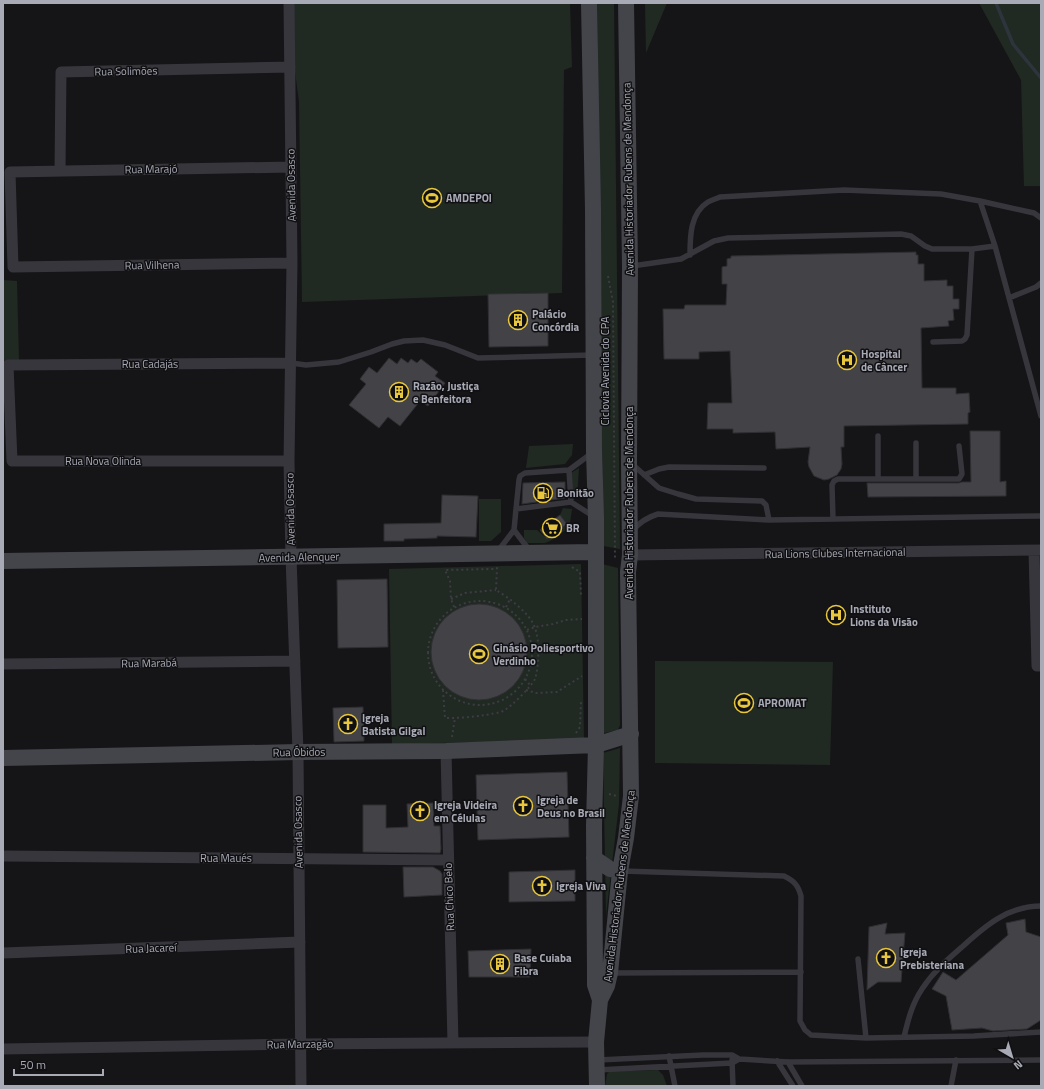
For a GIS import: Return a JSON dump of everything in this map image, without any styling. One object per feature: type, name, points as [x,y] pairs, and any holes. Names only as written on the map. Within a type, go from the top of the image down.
[{"type":"main road","name":"Avenida Historiador Rubens de Mendonça","points":[[588,3],[596,518],[596,745],[594,858],[595,974],[600,1000],[596,1042],[597,1086]]},
{"type":"main road","name":"Avenida Historiador Rubens de Mendonça","points":[[600,1000],[607,986],[610,973],[620,871],[631,796],[628,572],[630,555],[628,462],[630,266],[626,3]]},
{"type":"main road","name":"Avenida Alenquer","points":[[3,561],[291,557],[497,559],[532,554],[595,552]]},
{"type":"main road","name":"Rua Óbidos","points":[[3,758],[298,752],[449,747],[596,745],[631,734]]},
{"type":"main road","points":[[594,858],[610,869],[620,871]]},
{"type":"street","name":"Avenida Osasco","points":[[289,3],[292,263],[289,461],[298,752],[302,1086]]},
{"type":"street","name":"Rua Solimões","points":[[60,171],[61,72],[290,67]]},
{"type":"street","name":"Rua Marajó","points":[[13,267],[10,172],[291,167]]},
{"type":"street","name":"Rua Vilhena","points":[[13,267],[292,263]]},
{"type":"street","name":"Rua Cadajás","points":[[8,365],[291,362]]},
{"type":"street","name":"Rua Nova Olinda","points":[[8,365],[12,461],[289,461]]},
{"type":"street","name":"Rua Lions Clubes Internacional","points":[[630,555],[1037,550]]},
{"type":"street","points":[[1037,550],[1037,666],[1041,666]]},
{"type":"street","name":"Rua Marabá","points":[[3,664],[295,661]]},
{"type":"street","name":"Rua Chico Belo","points":[[449,747],[448,860],[453,1043]]},
{"type":"street","name":"Rua Maués","points":[[3,856],[448,860]]},
{"type":"street","name":"Rua Jacareí","points":[[3,953],[300,942]]},
{"type":"street","name":"Rua Marzagão","points":[[3,1049],[301,1044],[596,1042]]},
{"type":"lane","points":[[690,255],[691,230],[699,209],[708,202],[720,197],[844,190],[941,194],[1034,213],[1041,218]]},
{"type":"lane","points":[[980,201],[995,246],[1041,416]]},
{"type":"lane","points":[[630,266],[681,259],[714,241],[728,238],[901,234],[911,236],[925,246],[932,248],[972,249],[995,246]]},
{"type":"lane","points":[[933,342],[962,341],[966,339],[972,249]]},
{"type":"lane","points":[[1009,298],[1036,287],[1041,283]]},
{"type":"lane","points":[[291,362],[306,365],[339,362],[398,342],[423,340],[445,345],[478,358],[593,355]]},
{"type":"lane","points":[[878,436],[878,478]]},
{"type":"lane","points":[[916,443],[916,478]]},
{"type":"lane","points":[[833,519],[832,484],[834,481],[838,479],[878,478],[959,478],[962,474],[960,446]]},
{"type":"lane","points":[[497,559],[514,530],[520,476],[525,474],[569,470],[594,451]]},
{"type":"lane","points":[[628,462],[659,488],[696,498],[762,501],[766,505],[769,520]]},
{"type":"lane","points":[[644,475],[659,468],[669,467],[764,468]]},
{"type":"lane","points":[[569,470],[570,502]]},
{"type":"lane","points":[[516,509],[570,502],[596,518]]},
{"type":"lane","points":[[629,534],[644,520],[658,514],[769,520],[1041,516]]},
{"type":"lane","points":[[514,530],[532,554]]},
{"type":"lane","points":[[620,871],[784,876],[793,880],[799,887],[801,896],[800,1021],[804,1030],[811,1035],[866,1038],[974,1036],[1041,1032]]},
{"type":"lane","points":[[904,1037],[911,1008],[922,989],[940,966],[988,924],[1010,912],[1030,906],[1041,906]]},
{"type":"lane","points":[[858,959],[866,1038]]},
{"type":"lane","points":[[610,973],[801,972]]},
{"type":"lane","points":[[597,1065],[669,1056],[703,1055],[732,1056],[740,1059],[788,1062],[1041,1060]]},
{"type":"lane","points":[[669,1056],[675,1086]]},
{"type":"lane","points":[[732,1056],[733,1086]]},
{"type":"lane","points":[[597,1065],[672,1066],[732,1063],[740,1059]]},
{"type":"lane","points":[[951,1086],[956,1060]]},
{"type":"lane","points":[[777,1061],[793,1086]]},
{"type":"lane","points":[[788,1062],[802,1086]]},
{"type":"path","name":"Ciclovia Avenida do CPA","points":[[608,274],[613,302],[615,565]]},
{"type":"path","points":[[454,607],[451,599],[450,581],[445,570],[497,559],[496,590]]},
{"type":"path","points":[[566,567],[573,567],[580,572],[581,603]]},
{"type":"path","points":[[443,690],[445,718],[467,718],[503,712],[521,697],[534,680],[539,655],[535,627],[528,617],[510,599],[496,590],[465,593],[451,599]]},
{"type":"path","points":[[506,607],[510,599]]},
{"type":"path","points":[[484,601],[506,607],[522,622],[527,630],[532,649],[530,664],[524,679],[514,691],[501,700],[486,704],[470,704],[455,699],[443,690],[435,680],[429,666],[428,644],[432,630],[440,619],[454,607],[469,602],[484,601]]},
{"type":"path","points":[[527,630],[566,620],[582,619],[582,626]]},
{"type":"path","points":[[526,690],[536,693],[557,692],[582,676],[581,683]]},
{"type":"path","points":[[524,679],[530,686]]},
{"type":"path","points":[[573,736],[580,727],[581,698]]},
{"type":"path","points":[[449,747],[455,718]]},
{"type":"path","points":[[608,794],[617,796]]},
{"type":"shaded area","name":"AMDEPOl","points":[[286,3],[570,3],[572,67],[564,70],[562,293],[302,302],[299,102]]},
{"type":"shaded area","points":[[597,3],[614,3],[620,549],[603,546]]},
{"type":"shaded area","points":[[645,3],[667,3],[646,53]]},
{"type":"shaded area","points":[[979,3],[1041,3],[1041,186],[1024,186],[1021,80]]},
{"type":"shaded area","points":[[3,280],[17,281],[19,360],[3,361]]},
{"type":"shaded area","points":[[573,444],[572,455],[565,464],[526,468],[529,446]]},
{"type":"shaded area","points":[[579,468],[577,498],[571,494],[571,473]]},
{"type":"shaded area","points":[[479,499],[501,499],[501,532],[491,541],[479,541]]},
{"type":"shaded area","points":[[563,508],[572,509],[570,523],[567,529],[545,543],[527,543],[524,538],[524,530],[537,530],[547,539],[567,524],[560,515]]},
{"type":"shaded area","points":[[581,564],[584,740],[392,744],[389,569]]},
{"type":"shaded area","points":[[602,564],[618,568],[620,725],[618,730],[604,733]]},
{"type":"shaded area","name":"APROMAT","points":[[655,661],[833,662],[830,765],[655,763]]},
{"type":"shaded area","points":[[620,748],[619,804],[606,916],[603,753]]},
{"type":"shaded area","points":[[658,1070],[663,1075],[667,1086],[605,1086],[607,1074],[610,1071]]},
{"type":"building","points":[[916,252],[916,255],[918,255],[918,264],[924,264],[924,281],[947,280],[947,286],[953,286],[953,299],[959,299],[959,309],[953,309],[954,320],[948,321],[949,326],[921,328],[922,388],[956,388],[956,394],[969,393],[970,412],[968,413],[968,424],[844,426],[844,447],[841,447],[841,469],[837,475],[824,480],[814,476],[809,467],[808,462],[810,447],[776,449],[775,432],[733,433],[733,429],[707,429],[708,403],[732,403],[730,351],[699,352],[699,359],[664,359],[663,309],[684,309],[685,305],[726,305],[727,284],[722,284],[722,267],[727,266],[727,259],[731,258],[731,256]]},
{"type":"building","name":"Palácio Concórdia","points":[[548,293],[548,346],[489,347],[488,294]]},
{"type":"building","name":"Razão, Justiça e Benfeitora","points":[[389,358],[397,364],[401,358],[408,363],[411,359],[417,363],[421,359],[438,372],[435,376],[445,383],[428,406],[420,401],[400,426],[388,417],[379,428],[349,405],[366,384],[360,379],[369,367],[377,373]]},
{"type":"building","points":[[970,431],[1000,431],[1000,482],[1006,481],[1006,496],[868,497],[867,483],[971,482]]},
{"type":"building","name":"Bonitão","points":[[565,482],[565,498],[522,504],[523,483]]},
{"type":"building","points":[[442,495],[478,496],[476,537],[437,536],[437,538],[384,541],[384,524],[441,523]]},
{"type":"building","name":"BR","points":[[560,515],[567,524],[547,539],[540,530]]},
{"type":"building","points":[[387,579],[388,647],[338,648],[337,580]]},
{"type":"building","name":"Ginásio Poliesportivo Verdinho","points":[[479,604],[497,608],[506,612],[513,618],[519,625],[523,634],[527,652],[523,670],[519,679],[513,686],[506,692],[497,696],[479,700],[461,696],[452,692],[445,686],[439,679],[435,670],[431,652],[435,634],[439,625],[445,618],[452,612],[461,608]]},
{"type":"building","name":"Igreja Batista Gilgal","points":[[363,707],[364,741],[334,742],[333,708]]},
{"type":"building","name":"Igreja de Deus no Brasil","points":[[567,772],[569,837],[478,840],[476,775]]},
{"type":"building","points":[[433,803],[434,826],[440,826],[440,853],[363,852],[363,805],[386,805],[386,828],[408,827],[407,804]]},
{"type":"building","points":[[403,867],[433,867],[440,871],[442,874],[442,895],[404,897]]},
{"type":"building","name":"Igreja Viva","points":[[575,870],[575,901],[509,902],[509,872]]},
{"type":"building","points":[[1025,919],[1026,932],[1041,937],[1041,1020],[1027,1029],[993,1031],[982,1028],[952,1030],[946,996],[932,989],[943,972],[956,980],[1008,935],[1006,923]]},
{"type":"building","name":"Igreja Prebisteriana","points":[[887,923],[885,934],[905,933],[901,982],[878,982],[867,990],[869,927]]},
{"type":"building","name":"Base Cuiaba Fibra","points":[[531,949],[530,977],[469,977],[468,951]]},
{"type":"waterway","points":[[996,3],[1013,44],[1041,78]]},
{"type":"place","name":"AMDEPOl","points":[[432,198]]},
{"type":"place","name":"Palácio Concórdia","points":[[518,320]]},
{"type":"place","name":"Hospital de Câncer","points":[[847,360]]},
{"type":"place","name":"Razão, Justiça e Benfeitora","points":[[399,392]]},
{"type":"place","name":"Bonitão","points":[[543,493]]},
{"type":"place","name":"BR","points":[[552,528]]},
{"type":"place","name":"Instituto Lions da Visão","points":[[836,615]]},
{"type":"place","name":"Ginásio Poliesportivo Verdinho","points":[[479,654]]},
{"type":"place","name":"APROMAT","points":[[744,703]]},
{"type":"place","name":"Igreja Batista Gilgal","points":[[348,724]]},
{"type":"place","name":"Igreja de Deus no Brasil","points":[[523,806]]},
{"type":"place","name":"Igreja Videira em Células","points":[[420,811]]},
{"type":"place","name":"Igreja Viva","points":[[542,886]]},
{"type":"place","name":"Igreja Prebisteriana","points":[[886,958]]},
{"type":"place","name":"Base Cuiaba Fibra","points":[[500,964]]}]
